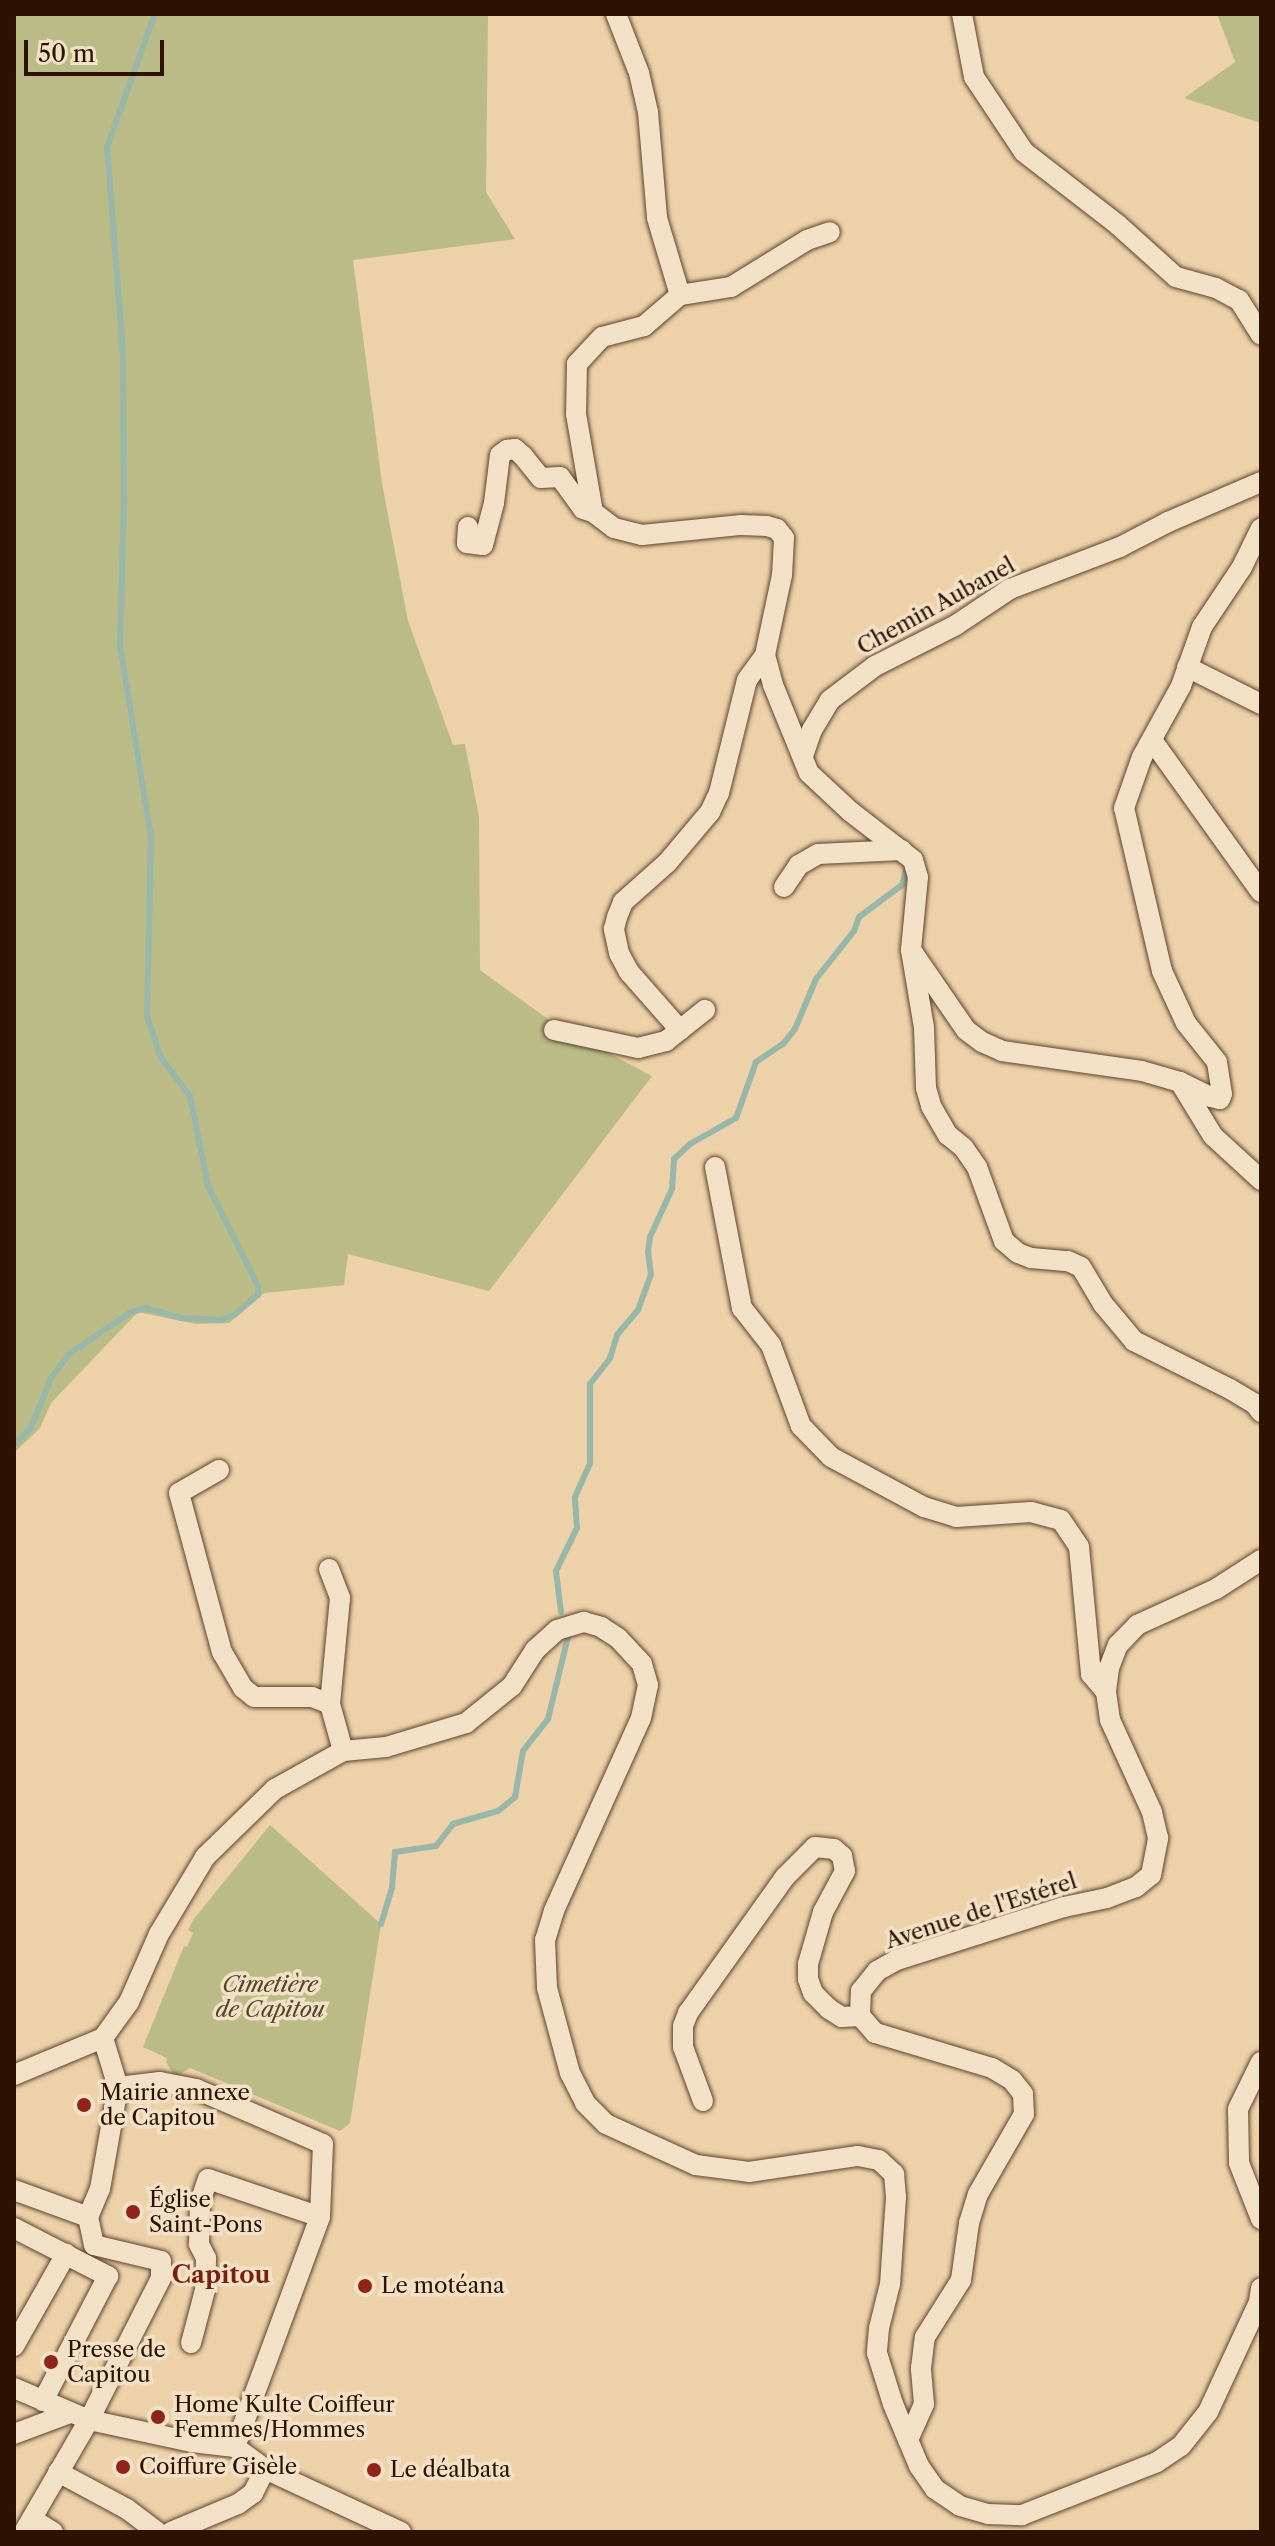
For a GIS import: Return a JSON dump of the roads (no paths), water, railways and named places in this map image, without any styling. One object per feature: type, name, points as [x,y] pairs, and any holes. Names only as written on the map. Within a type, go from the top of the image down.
[{"type":"street","points":[[616,14],[645,99],[657,218],[680,295]]},
{"type":"street","points":[[962,14],[974,77],[1024,152],[1118,225],[1176,277],[1216,288],[1239,300],[1261,335]]},
{"type":"street","points":[[593,512],[576,414],[577,364],[602,337],[644,326],[680,295],[731,287],[807,240],[830,232]]},
{"type":"street","points":[[468,527],[467,543],[483,545],[494,503],[500,455],[515,449],[541,478],[560,477],[583,509],[593,512],[614,528],[642,535],[741,525],[777,529],[784,538],[785,549],[765,655],[747,680],[719,793],[710,812],[667,863],[623,902],[614,929],[619,953],[629,972],[680,1030]]},
{"type":"street","name":"Chemin Aubanel","points":[[803,756],[812,730],[830,700],[875,666],[956,625],[1010,589],[1120,547],[1168,522],[1261,482]]},
{"type":"street","points":[[911,950],[966,1030],[982,1042],[1002,1051],[1142,1071],[1180,1082],[1220,1099],[1217,1062],[1186,1023],[1162,971],[1125,826],[1124,808],[1130,783],[1187,667],[1202,627],[1242,567],[1261,528]]},
{"type":"street","points":[[765,655],[773,685],[809,773],[825,790],[913,860],[918,877],[911,950],[924,1028],[926,1088],[931,1106],[948,1135],[963,1147],[977,1167],[1004,1241],[1018,1253],[1031,1258],[1068,1261],[1081,1267],[1103,1304],[1134,1341],[1230,1389],[1255,1404],[1261,1412]]},
{"type":"street","points":[[1187,667],[1261,704]]},
{"type":"street","points":[[1152,740],[1261,892]]},
{"type":"street","points":[[784,887],[799,865],[818,854],[902,850]]},
{"type":"street","points":[[554,1030],[638,1048],[666,1041],[705,1010]]},
{"type":"street","points":[[1180,1082],[1213,1136],[1261,1180]]},
{"type":"street","points":[[715,1167],[742,1308],[771,1345],[801,1426],[831,1457],[879,1486],[924,1507],[956,1517],[1031,1512],[1061,1520],[1079,1547],[1091,1674],[1106,1692]]},
{"type":"street","points":[[219,1470],[179,1493],[222,1652],[243,1688],[254,1697],[312,1697],[330,1704]]},
{"type":"street","name":"Avenue de l'Estérel","points":[[860,2016],[861,1991],[877,1971],[897,1960],[1064,1907],[1107,1898],[1136,1887],[1151,1875],[1158,1838],[1152,1812],[1110,1720],[1106,1692],[1109,1668],[1118,1645],[1137,1625],[1216,1589],[1261,1560]]},
{"type":"street","points":[[329,1569],[340,1598],[330,1704],[343,1751]]},
{"type":"street","points":[[14,2075],[103,2038],[129,2002],[159,1934],[205,1857],[275,1789],[343,1751],[386,1747],[466,1723],[512,1686],[535,1650],[557,1630],[584,1622],[601,1627],[618,1638],[642,1664],[648,1685],[641,1718],[554,1911],[545,1940],[547,1988],[570,2073],[585,2103],[606,2124],[696,2165],[749,2172],[858,2156],[879,2160],[894,2174],[896,2197],[890,2284],[879,2328],[877,2353],[919,2466],[935,2489],[960,2506],[988,2514],[1022,2515],[1157,2462],[1181,2446],[1208,2412],[1259,2302],[1261,2288]]},
{"type":"street","points":[[703,2101],[683,2047],[683,2026],[688,2013],[791,1868],[815,1847],[834,1849],[842,1856],[845,1871],[823,1912],[808,1964],[808,1979],[813,1993],[842,2017],[860,2016],[875,2033],[896,2042],[992,2068],[1012,2080],[1023,2094],[1024,2114],[978,2194],[969,2223],[961,2280],[925,2337],[921,2368],[924,2404],[908,2440]]},
{"type":"street","points":[[53,2532],[28,2525],[58,2472],[80,2417],[161,2278],[161,2261],[94,2245],[88,2217],[100,2189],[118,2087],[103,2038]]},
{"type":"street","points":[[1261,2062],[1238,2109],[1239,2163],[1261,2219]]},
{"type":"street","points":[[118,2087],[160,2082],[196,2089],[323,2144],[320,2217],[235,2447]]},
{"type":"street","points":[[191,2343],[205,2290],[206,2258],[199,2244],[200,2202],[208,2179],[320,2217]]},
{"type":"street","points":[[14,2190],[88,2217]]},
{"type":"street","points":[[16,2234],[66,2254],[108,2276],[43,2401]]},
{"type":"street","points":[[14,2346],[66,2254]]},
{"type":"street","points":[[14,2388],[80,2417],[192,2442],[235,2447],[265,2469],[401,2532]]},
{"type":"street","points":[[14,2434],[80,2417]]},
{"type":"street","points":[[171,2532],[238,2504],[253,2493],[265,2469]]},
{"type":"street","points":[[58,2472],[127,2509],[157,2532]]},
{"type":"waterway","points":[[14,1445],[31,1428],[51,1378],[69,1354],[131,1312],[146,1308],[182,1318],[221,1320],[234,1315],[258,1295],[258,1286],[208,1186],[190,1096],[161,1058],[147,1016],[151,837],[120,645],[124,504],[123,353],[107,147],[155,14]]},
{"type":"waterway","points":[[561,1612],[556,1571],[577,1528],[575,1497],[590,1463],[590,1384],[610,1358],[617,1335],[638,1310],[651,1275],[650,1237],[672,1189],[674,1159],[690,1144],[736,1118],[756,1062],[783,1044],[795,1029],[816,979],[854,931],[859,917],[902,885],[907,868]]},
{"type":"waterway","points":[[381,1924],[392,1887],[395,1852],[436,1846],[453,1824],[498,1811],[515,1797],[523,1751],[548,1719],[568,1637]]},
{"type":"place","name":"Mairie annexe de Capitou","points":[[84,2105]]},
{"type":"place","name":"Église Saint-Pons","points":[[133,2212]]},
{"type":"place","name":"Le motéana","points":[[365,2286]]},
{"type":"place","name":"Presse de Capitou","points":[[51,2362]]},
{"type":"place","name":"Home Kulte Coiffeur Femmes/Hommes","points":[[158,2417]]},
{"type":"place","name":"Coiffure Gisèle","points":[[123,2467]]},
{"type":"place","name":"Le déalbata","points":[[374,2470]]},
{"type":"district","name":"Capitou","points":[[221,2275]]},
{"type":"park label","name":"Cimetière de Capitou","points":[[270,1996]]}]
